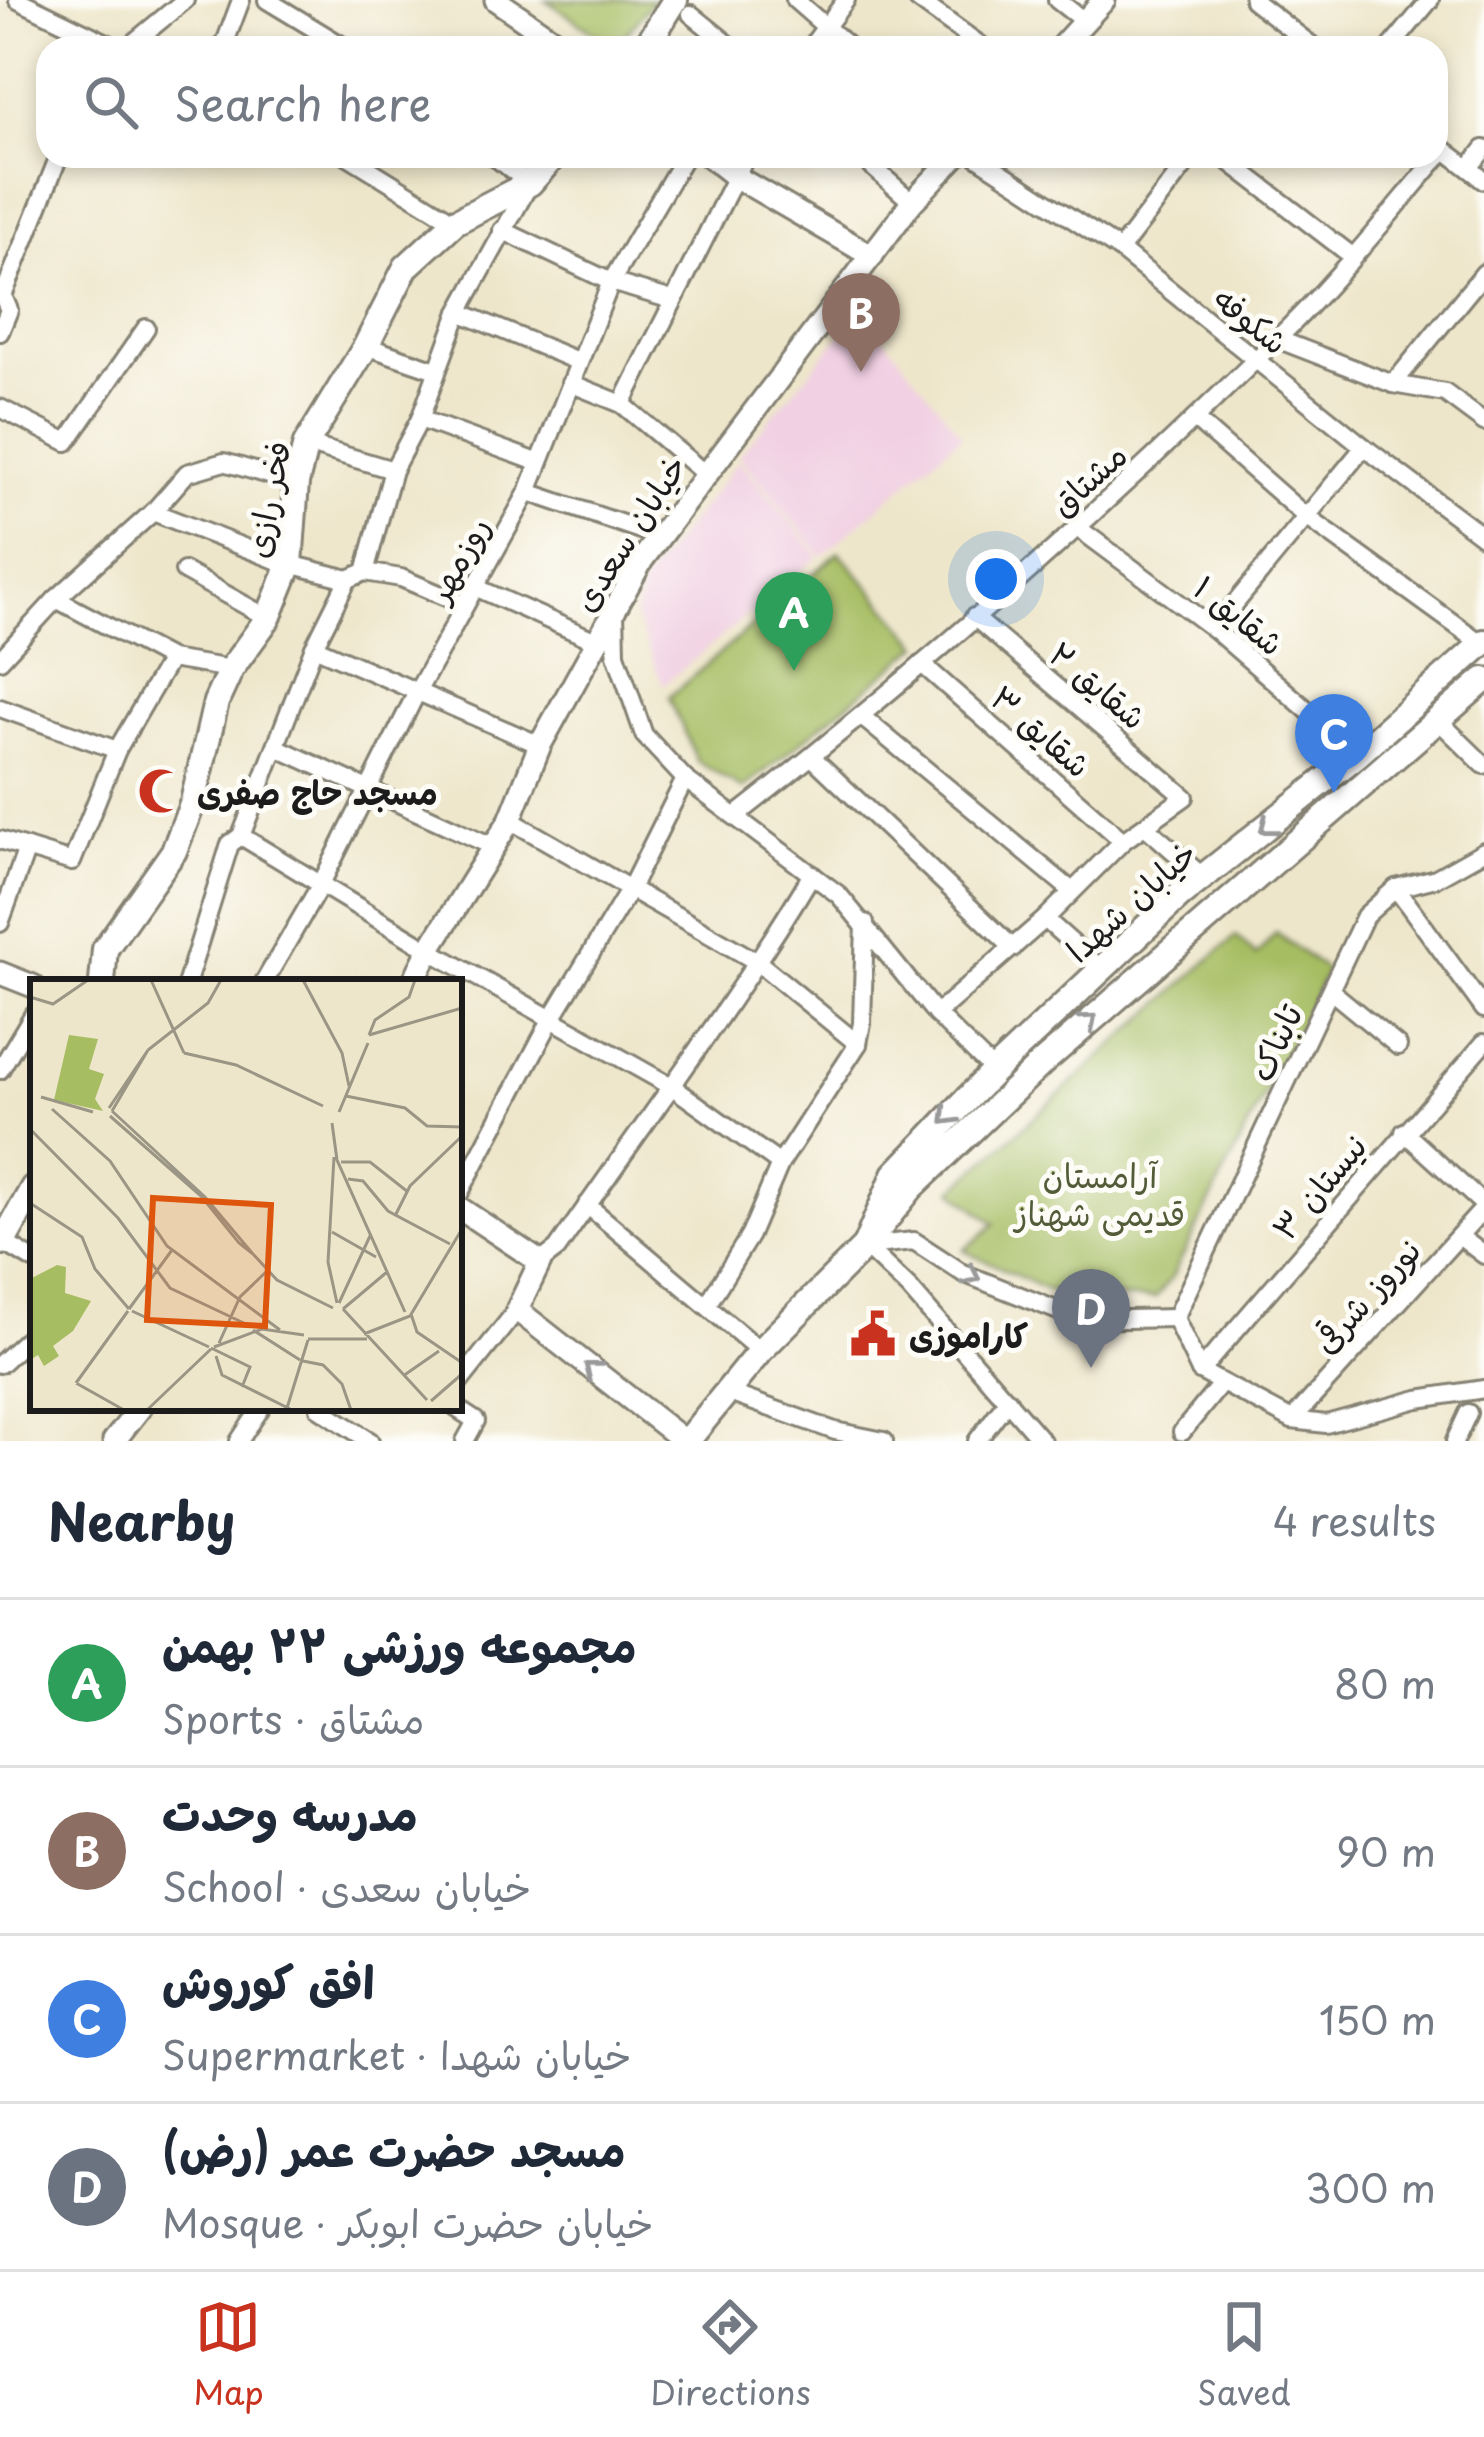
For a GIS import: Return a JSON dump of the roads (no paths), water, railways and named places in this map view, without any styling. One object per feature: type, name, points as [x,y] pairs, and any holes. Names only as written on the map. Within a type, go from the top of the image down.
[{"type":"main road","points":[[655,36],[683,7]]},
{"type":"main road","name":"فخر رازی","points":[[102,979],[105,949],[174,851],[193,802],[216,702],[231,669],[268,618],[290,565],[296,483],[306,444],[366,346],[406,267],[455,222],[530,183],[543,168]]},
{"type":"main road","name":"خیابان شهدا","points":[[865,1246],[895,1174],[994,1071],[1203,877],[1358,754],[1483,643]]},
{"type":"main road","name":"خیابان شهدا","points":[[685,1441],[760,1351],[865,1246],[911,1188],[1042,1063],[1484,680]]},
{"type":"main road","points":[[2,1243],[30,1193]]},
{"type":"street","points":[[17,0],[92,36]]},
{"type":"street","points":[[142,36],[184,0]]},
{"type":"street","points":[[228,36],[241,0]]},
{"type":"street","points":[[267,0],[326,36]]},
{"type":"street","points":[[496,0],[548,36]]},
{"type":"street","points":[[795,0],[836,36]]},
{"type":"street","points":[[818,36],[846,0]]},
{"type":"street","points":[[918,0],[968,36]]},
{"type":"street","points":[[1057,0],[1074,36]]},
{"type":"street","points":[[1077,36],[1104,0]]},
{"type":"street","points":[[1255,0],[1300,36]]},
{"type":"street","points":[[1400,36],[1430,0]]},
{"type":"street","points":[[683,7],[718,36]]},
{"type":"street","points":[[1287,36],[1292,30]]},
{"type":"street","points":[[1448,153],[1477,174],[1484,149]]},
{"type":"street","points":[[0,332],[9,310],[3,296],[54,168]]},
{"type":"street","points":[[367,168],[455,222]]},
{"type":"street","points":[[189,979],[230,844],[241,836],[314,647],[356,575],[458,312],[530,183],[510,168]]},
{"type":"street","name":"روزمهر","points":[[265,979],[322,884],[417,692],[528,492],[611,282],[678,168]]},
{"type":"street","points":[[724,168],[872,256]]},
{"type":"street","points":[[622,404],[740,168]]},
{"type":"street","points":[[874,168],[912,202]]},
{"type":"street","name":"خیابان سعدی","points":[[414,979],[510,820],[540,745],[658,536],[912,202],[945,168]]},
{"type":"street","name":"شکوفه","points":[[994,168],[1120,250],[1364,447],[1484,537]]},
{"type":"street","points":[[1120,250],[1183,168]]},
{"type":"street","points":[[1238,168],[1352,256]]},
{"type":"street","name":"مشتاق","points":[[737,815],[922,664],[1196,420],[1352,256],[1423,168]]},
{"type":"street","points":[[502,230],[611,282],[671,300]]},
{"type":"street","points":[[1393,384],[1484,273]]},
{"type":"street","points":[[458,312],[577,361]]},
{"type":"street","points":[[0,408],[67,442],[146,328]]},
{"type":"street","points":[[1277,339],[1393,384],[1445,393],[1484,422]]},
{"type":"street","points":[[366,346],[436,370]]},
{"type":"street","points":[[569,383],[622,404],[704,473]]},
{"type":"street","points":[[420,419],[537,461]]},
{"type":"street","points":[[1196,420],[1304,515],[1483,643]]},
{"type":"street","points":[[306,444],[393,470]]},
{"type":"street","points":[[1214,629],[1364,447]]},
{"type":"street","points":[[0,660],[56,598],[153,512],[187,473],[224,462],[296,483]]},
{"type":"street","points":[[528,492],[658,536]]},
{"type":"street","points":[[153,512],[290,565],[401,578],[465,605]]},
{"type":"street","name":"شقایق ۱","points":[[1078,528],[1214,629],[1358,754]]},
{"type":"street","points":[[184,571],[268,618]]},
{"type":"street","points":[[475,587],[596,641]]},
{"type":"street","points":[[56,598],[170,659],[231,669]]},
{"type":"street","points":[[615,610],[616,654],[644,735],[685,779],[812,874],[865,923],[936,1014],[994,1071]]},
{"type":"street","name":"شقایق ۲","points":[[974,617],[1185,797],[1146,826]]},
{"type":"street","points":[[314,647],[540,745]]},
{"type":"street","points":[[0,840],[72,862],[117,750],[170,659]]},
{"type":"street","name":"شقایق ۳","points":[[922,664],[1123,841]]},
{"type":"street","points":[[0,708],[117,750]]},
{"type":"street","points":[[861,716],[1072,891]]},
{"type":"street","points":[[1438,720],[1484,765]]},
{"type":"street","points":[[276,747],[494,847]]},
{"type":"street","points":[[812,757],[1012,948]]},
{"type":"street","points":[[462,1188],[551,1018],[631,887],[685,779]]},
{"type":"street","points":[[510,820],[759,963],[858,1044]]},
{"type":"street","points":[[936,1014],[1045,919],[1123,841],[1146,826],[1203,877]]},
{"type":"street","points":[[241,836],[429,950],[674,1088],[780,1164]]},
{"type":"street","points":[[0,923],[27,848]]},
{"type":"street","name":"تابناک","points":[[1175,1318],[1365,916],[1396,889],[1436,878],[1484,851]]},
{"type":"street","points":[[462,1379],[517,1310],[540,1262],[556,1250],[674,1088],[759,963],[812,874]]},
{"type":"street","points":[[1396,889],[1484,1009]]},
{"type":"street","points":[[1045,919],[1100,968]]},
{"type":"street","points":[[706,1305],[750,1235],[780,1164],[858,1044],[865,923]]},
{"type":"street","points":[[0,974],[30,985]]},
{"type":"street","points":[[1331,991],[1398,1046]]},
{"type":"street","points":[[0,1070],[30,1020]]},
{"type":"street","name":"نیستان ۳","points":[[1200,1371],[1484,1043]]},
{"type":"street","points":[[1404,1132],[1484,1207]]},
{"type":"street","points":[[587,1205],[760,1351]]},
{"type":"street","name":"نوروز شرقی","points":[[1292,1420],[1484,1207]]},
{"type":"street","points":[[462,1210],[540,1262]]},
{"type":"street","points":[[1459,1236],[1484,1256]]},
{"type":"street","points":[[865,1246],[914,1241],[963,1273],[1081,1320],[1175,1318],[1200,1371],[1321,1433],[1418,1399],[1484,1388]]},
{"type":"street","points":[[2,1243],[30,1258]]},
{"type":"street","points":[[865,1246],[909,1288],[1042,1441]]},
{"type":"street","points":[[517,1310],[685,1441]]},
{"type":"street","points":[[0,1364],[30,1337]]},
{"type":"street","points":[[1182,1432],[1221,1384]]},
{"type":"street","points":[[729,1393],[831,1436],[884,1441]]},
{"type":"street","points":[[977,1441],[1008,1400]]},
{"type":"street","points":[[114,1441],[138,1411]]},
{"type":"street","points":[[239,1441],[259,1411]]},
{"type":"street","points":[[325,1411],[370,1441]]},
{"type":"street","points":[[461,1411],[476,1421],[465,1441]]},
{"type":"street","points":[[1455,1441],[1468,1413]]},
{"type":"place","name":"مدرسه وحدت","points":[[861,372]]},
{"type":"place","name":"مجموعه ورزشی ۲۲ بهمن","points":[[794,671]]},
{"type":"place","name":"مسجد حاج صفری","points":[[161,791]]},
{"type":"place","name":"افق کوروش","points":[[1334,793]]},
{"type":"place","name":"کاراموزی","points":[[873,1334]]},
{"type":"place","name":"مسجد حضرت عمر (رض)","points":[[1091,1368]]},
{"type":"park label","name":"آرامستان قدیمی شهناز","points":[[1100,1193]]}]
